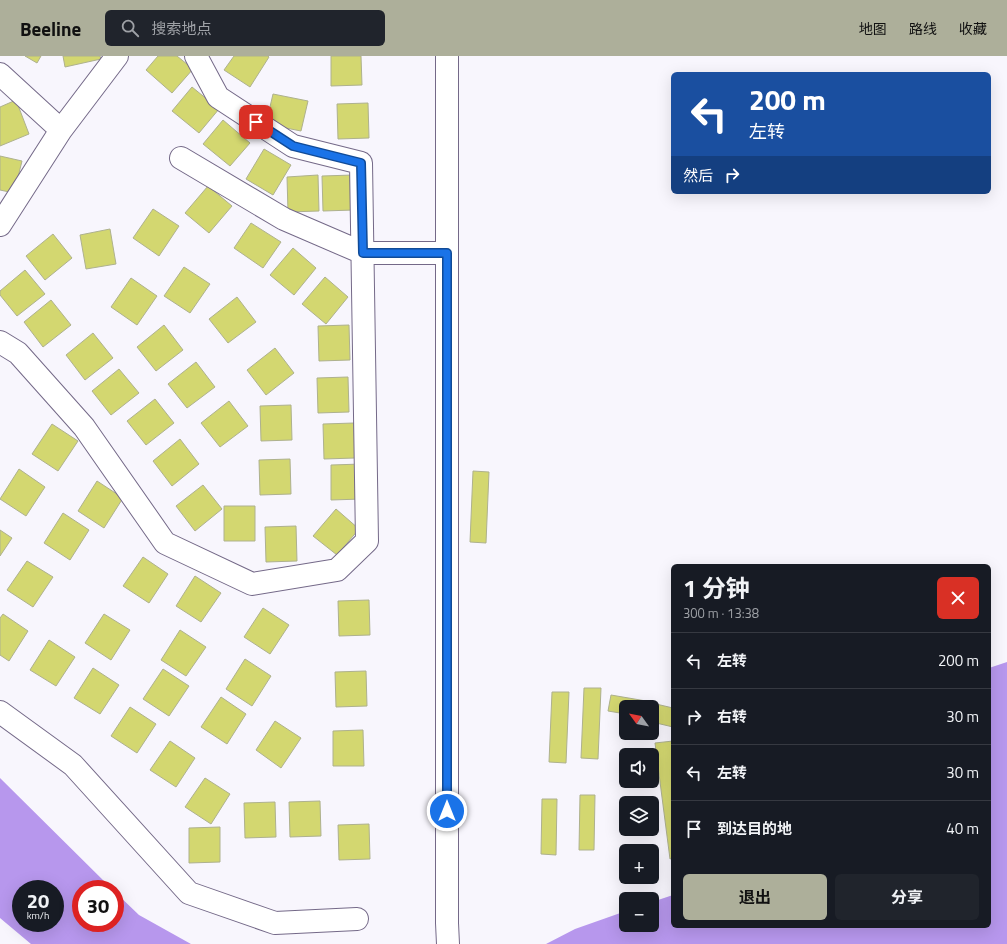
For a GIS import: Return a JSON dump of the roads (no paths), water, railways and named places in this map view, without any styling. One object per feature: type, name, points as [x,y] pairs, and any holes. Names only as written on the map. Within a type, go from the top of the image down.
[{"type":"street","points":[[0,225],[62,130],[117,56]]},
{"type":"street","points":[[0,342],[18,354],[84,427],[165,543],[252,584],[337,570],[367,541],[361,163],[293,146],[218,97],[196,56]]},
{"type":"street","points":[[447,56],[447,934]]},
{"type":"street","points":[[0,74],[62,130]]},
{"type":"street","points":[[181,158],[284,219],[363,253],[447,253]]},
{"type":"street","points":[[0,712],[73,765],[190,893],[275,923],[357,919]]}]
